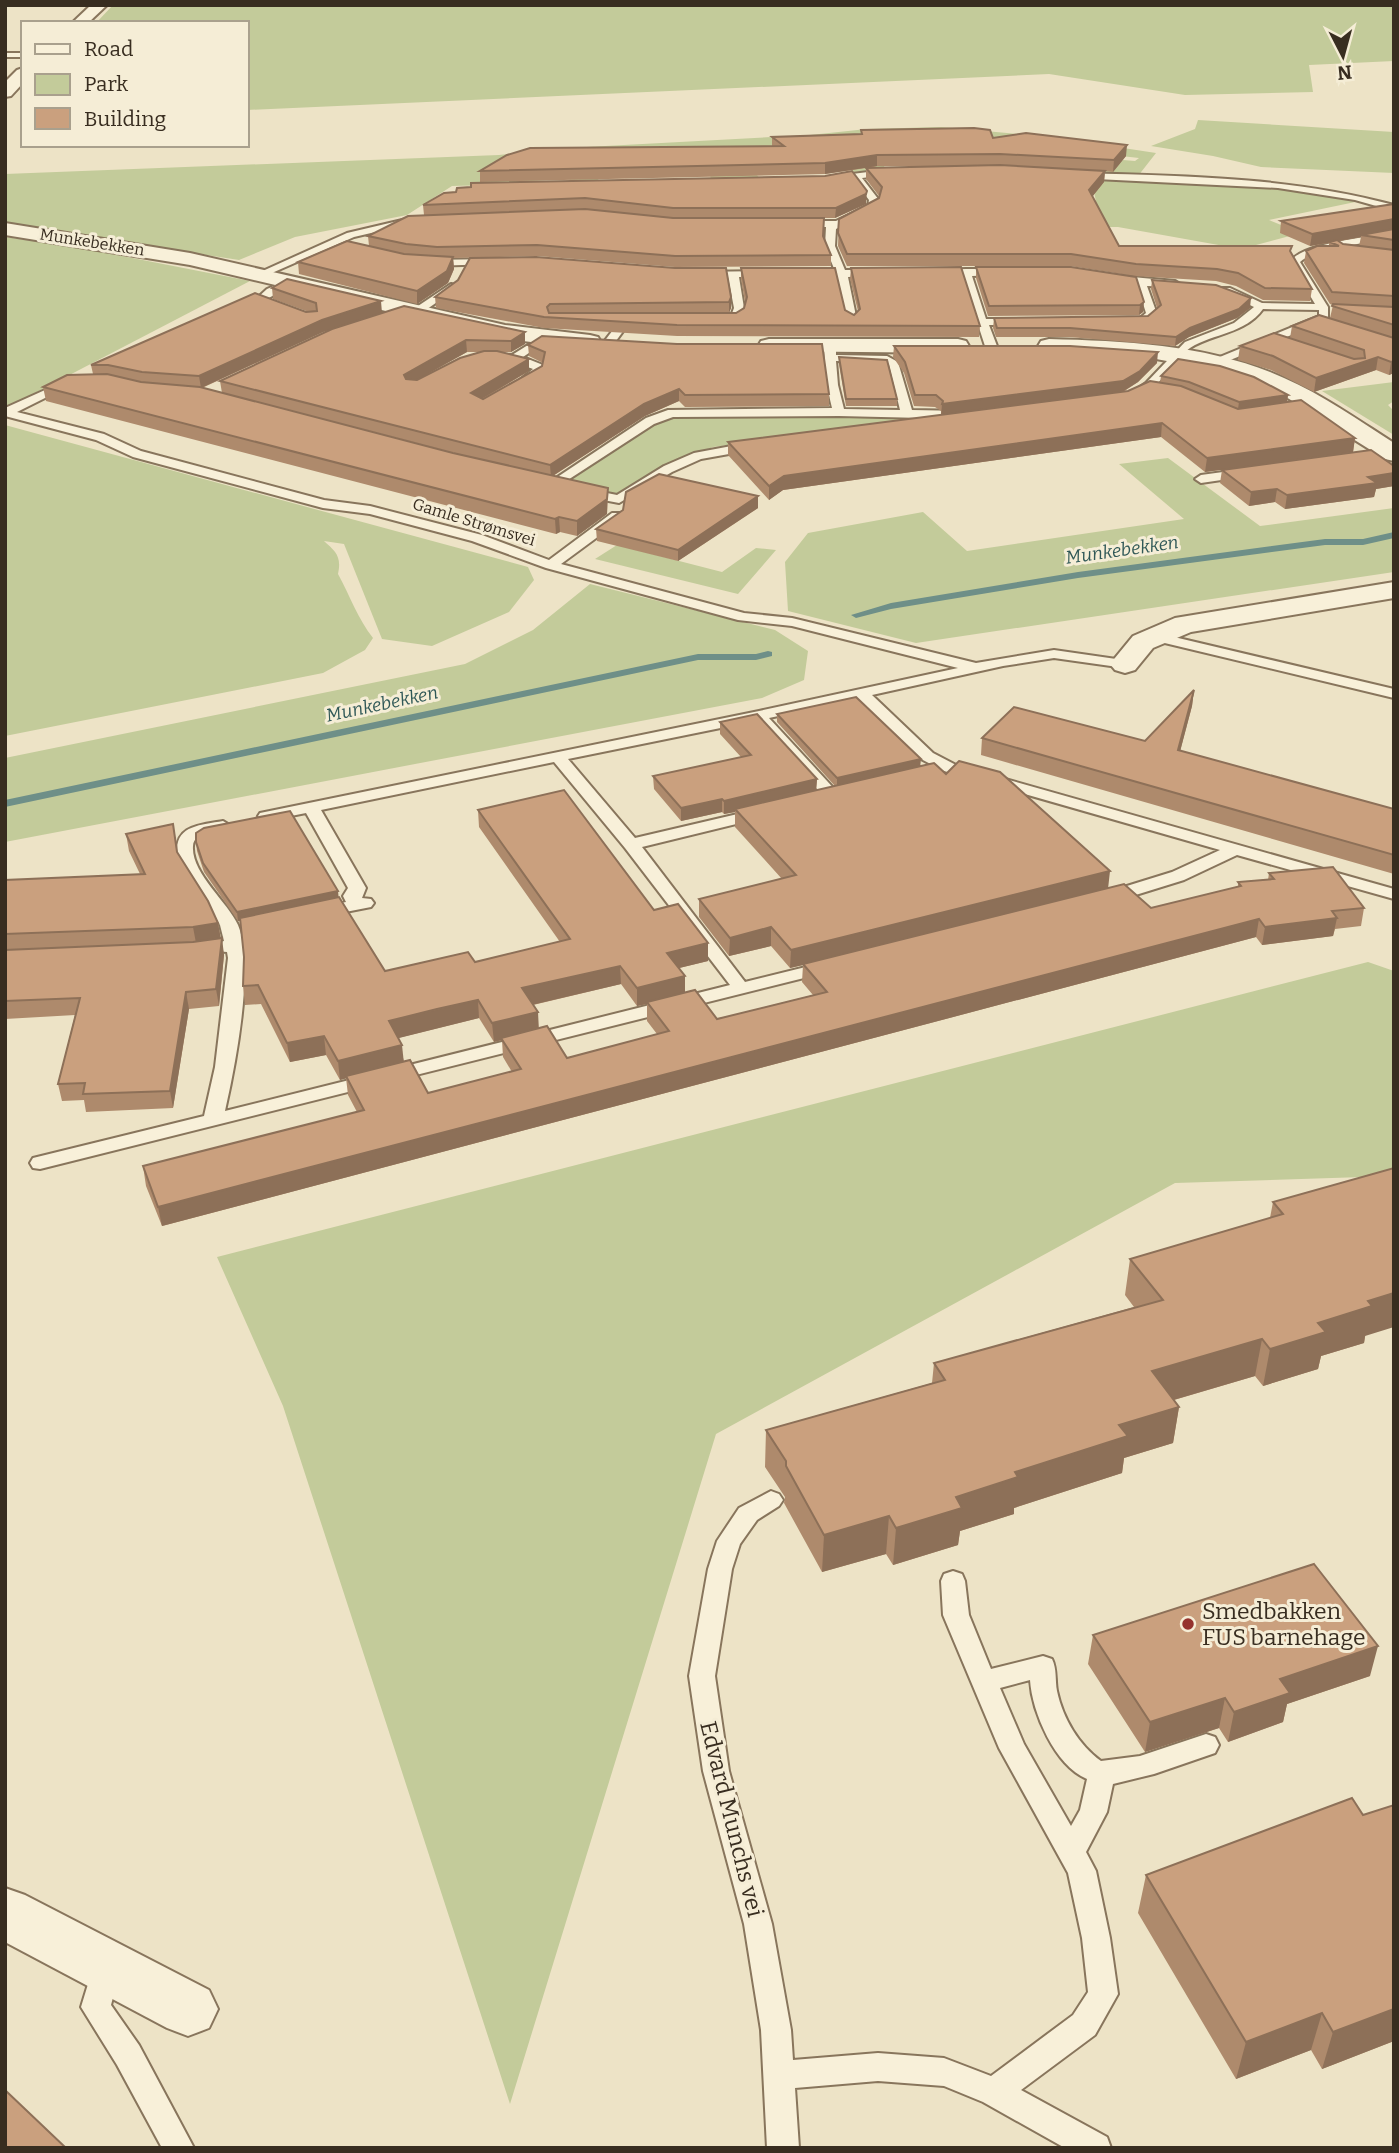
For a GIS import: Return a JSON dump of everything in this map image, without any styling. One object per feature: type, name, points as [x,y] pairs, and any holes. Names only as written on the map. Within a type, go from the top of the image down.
[{"type":"street","points":[[81,21],[100,5]]},
{"type":"street","points":[[5,92],[21,76]]},
{"type":"street","name":"Munkebekken","points":[[5,229],[143,250],[544,338],[636,344]]},
{"type":"street","points":[[742,346],[830,352],[1023,346],[1122,349],[1177,356],[1262,377],[1387,454]]},
{"type":"street","points":[[1125,664],[1133,648],[1153,636],[1185,624],[1394,590]]},
{"type":"street","points":[[5,1913],[188,2009]]},
{"type":"lane","points":[[817,180],[900,171]]},
{"type":"lane","points":[[852,321],[842,274],[834,262],[828,235],[831,227],[873,207],[874,200],[855,175]]},
{"type":"lane","points":[[1068,175],[1307,188],[1336,191],[1394,208]]},
{"type":"lane","points":[[261,274],[351,235],[427,219]]},
{"type":"lane","points":[[779,225],[838,223]]},
{"type":"lane","points":[[1327,309],[1295,262],[1306,253],[1394,235]]},
{"type":"lane","points":[[333,245],[345,247]]},
{"type":"lane","points":[[1331,249],[1366,255]]},
{"type":"lane","points":[[417,262],[508,262]]},
{"type":"lane","name":"Munkebekken","points":[[381,319],[413,311],[458,284],[464,273],[464,264]]},
{"type":"lane","points":[[966,272],[991,346]]},
{"type":"lane","points":[[922,273],[1011,272]]},
{"type":"lane","points":[[802,274],[890,273]]},
{"type":"lane","points":[[687,274],[775,274]]},
{"type":"lane","points":[[709,319],[736,319],[739,308],[733,275]]},
{"type":"lane","points":[[1098,275],[1141,283],[1191,284]]},
{"type":"lane","points":[[292,282],[271,291],[260,301],[295,315]]},
{"type":"lane","points":[[1116,321],[1143,321],[1152,314],[1141,283]]},
{"type":"lane","points":[[1215,287],[1249,298],[1260,306],[1327,309]]},
{"type":"lane","points":[[1126,398],[1148,387],[1187,345],[1252,317],[1260,306]]},
{"type":"lane","points":[[1214,363],[1324,318],[1327,309]]},
{"type":"lane","points":[[609,343],[621,319],[641,319]]},
{"type":"lane","points":[[1317,321],[1330,325]]},
{"type":"lane","points":[[982,322],[1035,322]]},
{"type":"lane","points":[[514,358],[544,338]]},
{"type":"lane","points":[[1270,339],[1295,347]]},
{"type":"lane","points":[[839,412],[832,385],[830,352],[887,359],[894,364],[907,413]]},
{"type":"lane","points":[[472,356],[514,358],[539,367],[537,374],[530,380],[510,391]]},
{"type":"lane","points":[[6,412],[53,388],[86,381]]},
{"type":"lane","points":[[1148,387],[1164,389]]},
{"type":"lane","name":"Gamle Strømsvei","points":[[6,412],[100,437],[137,454],[219,477],[323,504],[370,510],[477,538],[551,565],[743,617],[792,622],[976,668]]},
{"type":"lane","points":[[553,484],[650,421],[672,413],[839,412],[982,417],[902,427]]},
{"type":"lane","points":[[551,565],[617,516],[615,504],[619,499],[668,469],[698,456],[772,443]]},
{"type":"lane","points":[[1201,479],[1265,470]]},
{"type":"lane","points":[[540,481],[619,499]]},
{"type":"lane","points":[[1153,636],[1392,691]]},
{"type":"lane","points":[[213,1118],[225,1068],[237,958],[235,935],[190,865],[184,845],[187,837],[199,831],[759,716],[976,668],[1054,654],[1125,664]]},
{"type":"lane","points":[[862,694],[927,756],[950,768],[1394,894]]},
{"type":"lane","points":[[759,716],[833,797]]},
{"type":"lane","points":[[558,757],[631,844],[741,988]]},
{"type":"lane","points":[[924,774],[950,768]]},
{"type":"lane","points":[[311,807],[358,888],[352,896],[361,904]]},
{"type":"lane","points":[[631,844],[782,809]]},
{"type":"lane","points":[[1094,901],[1178,876],[1233,850]]},
{"type":"lane","points":[[307,914],[361,904]]},
{"type":"lane","points":[[208,949],[235,935]]},
{"type":"lane","points":[[40,1163],[846,962]]},
{"type":"lane","name":"Edvard Munchs vei","points":[[771,1500],[748,1514],[729,1541],[720,1569],[702,1676],[716,1770],[758,1924],[776,2030],[783,2148]]},
{"type":"lane","points":[[953,1581],[956,1615],[1012,1748],[1082,1871],[1096,1938],[1103,1994],[1084,2025],[995,2092]]},
{"type":"lane","points":[[984,1681],[1043,1667],[1045,1696],[1070,1748],[1084,1764],[1102,1773],[1143,1766],[1206,1745]]},
{"type":"lane","points":[[1072,1852],[1093,1812],[1102,1773]]},
{"type":"lane","points":[[106,1966],[96,2007],[128,2055],[179,2148]]},
{"type":"lane","points":[[779,2075],[878,2067],[944,2072],[995,2092],[1096,2148]]},
{"type":"green space","points":[[113,5],[1394,5],[1394,61],[1309,65],[1313,92],[1185,95],[1049,74],[248,110],[248,21],[98,21]]},
{"type":"green space","points":[[1198,120],[1394,132],[1394,173],[1261,167],[1151,146],[1195,129]]},
{"type":"green space","points":[[941,127],[1051,137],[1156,153],[1138,176],[1098,175],[1123,160],[1135,161],[1139,158],[1103,154],[989,164],[884,166],[885,169],[854,172],[757,175],[761,180],[711,180],[710,174],[599,176],[598,181],[569,181],[570,178],[533,181],[533,184],[452,186],[407,215],[295,237],[239,260],[5,224],[5,174],[499,155],[549,149],[810,135],[867,129]]},
{"type":"green space","points":[[1091,178],[1260,185],[1360,201],[1269,220],[1301,233],[1241,249],[1118,227],[840,228],[1097,206]]},
{"type":"green space","points":[[5,237],[71,246],[250,281],[5,407]]},
{"type":"green space","points":[[1394,382],[1394,401],[1388,405],[1394,411],[1394,435],[1322,391]]},
{"type":"green space","points":[[929,414],[926,421],[713,447],[676,462],[620,495],[554,478],[662,415]]},
{"type":"green space","points":[[5,425],[528,567],[534,580],[509,612],[432,646],[382,639],[344,544],[324,541],[337,554],[338,574],[358,615],[373,638],[365,650],[323,673],[5,736]]},
{"type":"green space","points":[[1168,458],[1260,526],[1394,508],[1394,572],[916,643],[788,611],[785,562],[808,533],[923,512],[967,551],[1184,519],[1119,464]]},
{"type":"green space","points":[[617,545],[722,572],[756,548],[776,550],[738,594],[595,559]]},
{"type":"green space","points":[[590,584],[775,630],[808,651],[804,680],[762,698],[5,842],[5,758],[465,664],[533,630]]},
{"type":"green space","points":[[1368,962],[1394,971],[1394,1176],[1175,1183],[716,1434],[510,2104],[283,1406],[217,1257]]},
{"type":"building","points":[[861,130],[990,130],[993,138],[1026,133],[1127,145],[1114,160],[1000,154],[877,155],[825,163],[480,171],[507,155],[530,148],[784,146],[772,137],[862,134]]},
{"type":"building","points":[[1000,165],[1105,171],[1089,190],[1119,246],[1292,246],[1290,251],[1312,289],[1265,288],[1238,273],[1217,269],[1136,264],[1071,254],[847,254],[838,233],[839,219],[879,198],[882,187],[866,168]]},
{"type":"building","points":[[852,171],[867,191],[866,194],[836,208],[673,208],[585,198],[423,205],[444,193],[456,192],[457,188],[471,187],[471,183],[825,176]]},
{"type":"building","points":[[1394,204],[1394,219],[1312,234],[1281,221]]},
{"type":"building","points":[[585,209],[673,218],[824,218],[823,236],[831,255],[675,256],[537,245],[437,247],[368,236],[408,216]]},
{"type":"building","points":[[1394,229],[1394,240],[1361,235]]},
{"type":"building","points":[[1337,240],[1343,244],[1394,250],[1394,296],[1332,292],[1306,251],[1317,246],[1339,246],[1330,242]]},
{"type":"building","points":[[347,241],[404,254],[453,257],[447,271],[417,291],[298,262]]},
{"type":"building","points":[[536,257],[675,268],[726,268],[731,297],[729,302],[550,304],[547,307],[549,313],[736,313],[744,308],[747,297],[741,268],[835,268],[845,310],[854,315],[860,309],[851,268],[961,267],[980,326],[677,325],[544,317],[435,297],[458,280],[470,258]]},
{"type":"building","points":[[976,267],[1071,267],[1136,277],[1144,302],[1140,305],[989,306]]},
{"type":"building","points":[[287,279],[381,301],[322,320],[199,376],[91,365],[255,293],[306,312],[317,311],[316,303],[272,288]]},
{"type":"building","points":[[1152,280],[1216,285],[1251,298],[1239,309],[1190,328],[1176,337],[1070,328],[997,328],[994,318],[1148,316],[1161,305]]},
{"type":"building","points":[[404,306],[525,332],[511,341],[466,340],[404,375],[406,379],[417,380],[460,358],[484,351],[497,351],[529,359],[471,393],[483,399],[542,366],[545,352],[528,345],[542,336],[677,344],[822,344],[829,394],[685,395],[679,389],[644,404],[550,465],[220,381],[332,329]]},
{"type":"building","points":[[1332,306],[1394,307],[1394,325]]},
{"type":"building","points":[[1319,315],[1394,338],[1394,361],[1378,357],[1316,378],[1273,356],[1240,346],[1274,333],[1354,359],[1365,358],[1364,350],[1292,326]]},
{"type":"building","points":[[894,346],[1070,346],[1158,352],[1140,371],[1123,381],[942,404],[943,401],[936,395],[915,395],[905,362]]},
{"type":"building","points":[[839,357],[887,360],[897,399],[846,399]]},
{"type":"building","points":[[1178,359],[1220,366],[1254,377],[1288,395],[1239,402],[1189,382],[1161,376]]},
{"type":"building","points":[[107,374],[141,382],[200,387],[453,453],[608,488],[607,499],[577,521],[559,517],[555,519],[43,387],[67,375]]},
{"type":"building","points":[[1150,381],[1181,386],[1238,409],[1301,400],[1355,438],[1207,458],[1162,423],[784,476],[769,486],[728,442],[1128,391]]},
{"type":"building","points":[[1371,450],[1394,466],[1394,473],[1368,477],[1377,483],[1287,495],[1277,489],[1251,492],[1222,470]]},
{"type":"building","points":[[659,474],[758,496],[678,550],[596,529],[623,510],[626,492]]},
{"type":"building","points":[[1194,690],[1178,750],[1394,809],[1394,855],[982,738],[1014,707],[1145,741]]},
{"type":"building","points":[[856,697],[921,759],[837,778],[777,714]]},
{"type":"building","points":[[757,714],[817,779],[724,801],[722,799],[681,808],[653,776],[751,755],[720,722]]},
{"type":"building","points":[[959,761],[1000,772],[1110,871],[791,950],[771,927],[730,938],[699,899],[796,875],[735,809],[934,763],[946,774]]},
{"type":"building","points":[[564,790],[654,910],[678,904],[708,943],[667,953],[685,976],[637,988],[620,966],[522,988],[538,1012],[492,1023],[478,1000],[437,1009],[389,1021],[402,1045],[338,1061],[324,1036],[287,1043],[258,985],[243,986],[244,957],[240,918],[339,897],[385,971],[468,952],[475,962],[570,939],[478,810]]},
{"type":"building","points":[[290,811],[338,891],[237,912],[203,863],[196,833],[204,828]]},
{"type":"building","points":[[173,824],[177,852],[208,901],[218,923],[193,927],[5,934],[5,880],[145,874],[126,834]]},
{"type":"building","points":[[1333,867],[1364,908],[1332,911],[1337,918],[1265,927],[1259,919],[158,1207],[143,1166],[364,1110],[346,1076],[410,1060],[428,1093],[521,1069],[501,1038],[547,1026],[567,1058],[669,1031],[647,1002],[695,990],[717,1019],[827,992],[803,964],[1124,884],[1151,908],[1241,886],[1238,882],[1274,879],[1269,873]]},
{"type":"building","points":[[222,938],[216,989],[186,992],[170,1091],[83,1094],[85,1083],[58,1084],[80,998],[5,1001],[5,950],[193,942]]},
{"type":"building","points":[[1394,1168],[1394,1293],[1368,1301],[1372,1306],[1318,1323],[1326,1332],[1270,1349],[1262,1339],[1152,1371],[1179,1407],[1119,1425],[1128,1436],[1015,1472],[1018,1477],[956,1497],[962,1508],[896,1528],[889,1516],[824,1535],[786,1466],[786,1461],[766,1430],[945,1380],[934,1363],[1163,1300],[1130,1259],[1283,1214],[1273,1202]]},
{"type":"building","points":[[1314,1564],[1378,1646],[1280,1679],[1290,1693],[1234,1712],[1225,1698],[1150,1722],[1093,1635]]},
{"type":"building","points":[[1352,1798],[1363,1815],[1394,1805],[1394,2009],[1333,2032],[1322,2013],[1246,2042],[1146,1875]]},
{"type":"building","points":[[5,2090],[66,2148],[5,2148]]},
{"type":"waterway","name":"Munkebekken","points":[[856,615],[891,606],[1078,575],[1325,542],[1363,542],[1394,535]]},
{"type":"waterway","name":"Munkebekken","points":[[5,804],[698,657],[756,657],[768,654]]},
{"type":"place","name":"Smedbakken FUS barnehage","points":[[1188,1624]]}]
